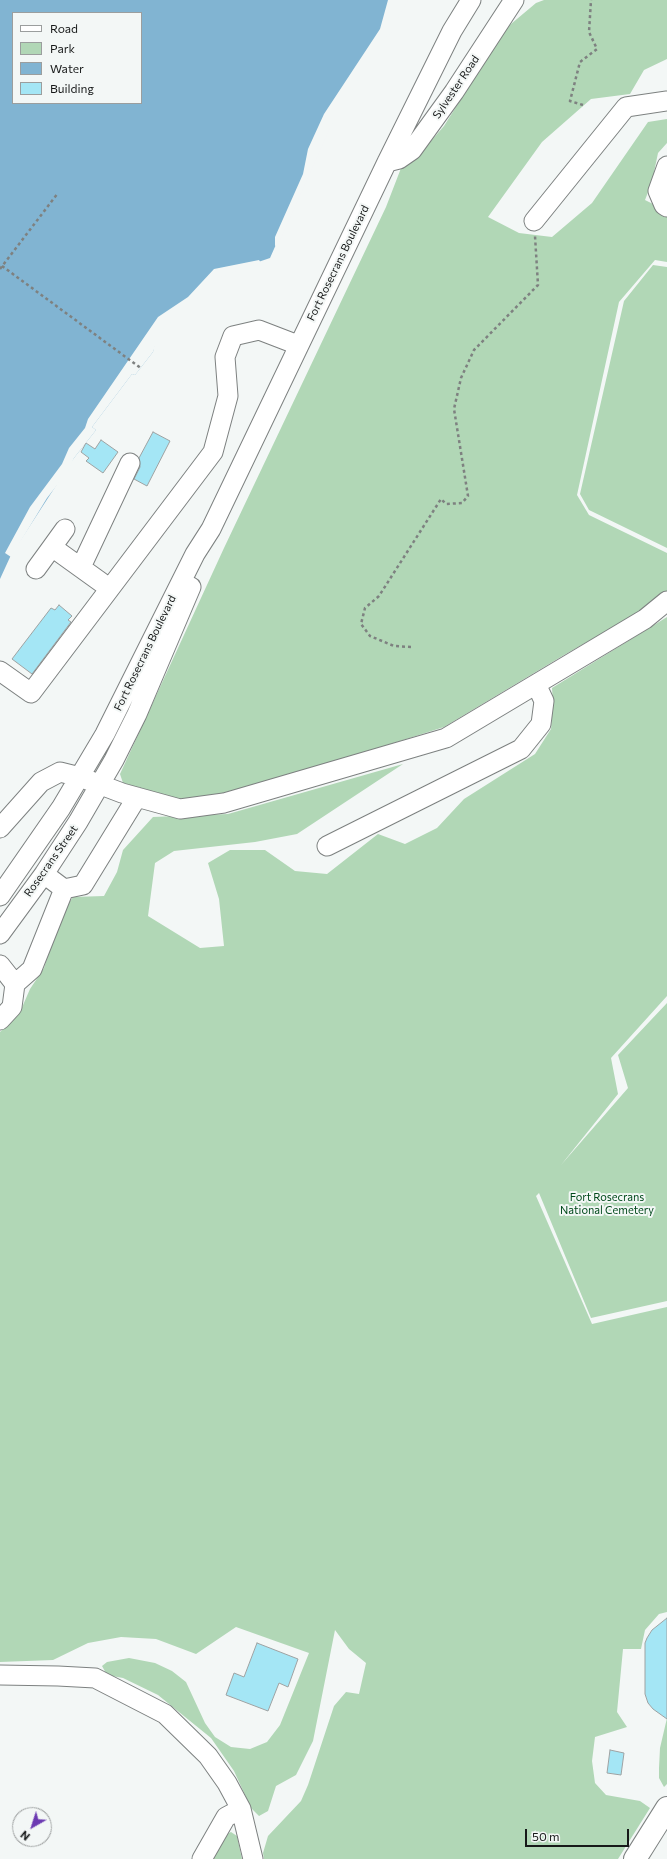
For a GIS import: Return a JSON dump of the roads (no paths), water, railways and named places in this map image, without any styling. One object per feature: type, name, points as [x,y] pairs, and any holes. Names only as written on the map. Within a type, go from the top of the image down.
[{"type":"main road","points":[[635,1859],[667,1808]]},
{"type":"street","name":"Fort Rosecrans Boulevard","points":[[80,777],[105,734],[195,554],[211,529],[387,162],[452,31],[471,0]]},
{"type":"street","name":"Sylvester Road","points":[[387,162],[399,159],[412,150],[454,92],[514,0]]},
{"type":"street","points":[[534,221],[626,107],[667,102]]},
{"type":"street","points":[[667,166],[658,191],[664,205],[667,207]]},
{"type":"street","points":[[0,671],[31,693],[213,452],[228,396],[225,357],[233,336],[259,330],[298,345]]},
{"type":"street","points":[[81,568],[130,463]]},
{"type":"street","points":[[36,569],[64,529]]},
{"type":"street","name":"Fort Rosecrans Boulevard","points":[[99,786],[137,714],[203,559],[211,529]]},
{"type":"street","points":[[52,547],[109,588]]},
{"type":"street","points":[[0,828],[41,782],[60,772],[80,777],[99,786],[137,798],[180,809],[224,803],[446,738],[645,619],[667,601]]},
{"type":"street","points":[[328,846],[521,749],[541,724],[544,701],[536,684]]},
{"type":"street","name":"Rosecrans Street","points":[[0,896],[61,808],[80,777]]},
{"type":"street","name":"Rosecrans Street","points":[[0,934],[44,874],[78,822],[99,786]]},
{"type":"street","points":[[44,874],[64,889],[83,885],[137,798]]},
{"type":"street","points":[[0,1020],[12,1007],[15,984],[32,969],[64,889]]},
{"type":"street","points":[[0,965],[15,984]]},
{"type":"street","points":[[0,1675],[95,1678],[166,1714],[208,1756],[227,1783],[241,1809],[253,1859]]},
{"type":"street","points":[[202,1859],[226,1817],[241,1809]]},
{"type":"water","points":[[0,0],[406,0],[378,40],[328,127],[270,258],[217,276],[158,329],[153,352],[135,375],[132,374],[92,427],[96,430],[74,458],[11,555],[0,579]]},
{"type":"park label","name":"Fort Rosecrans National Cemetery","points":[[607,1203]]}]
